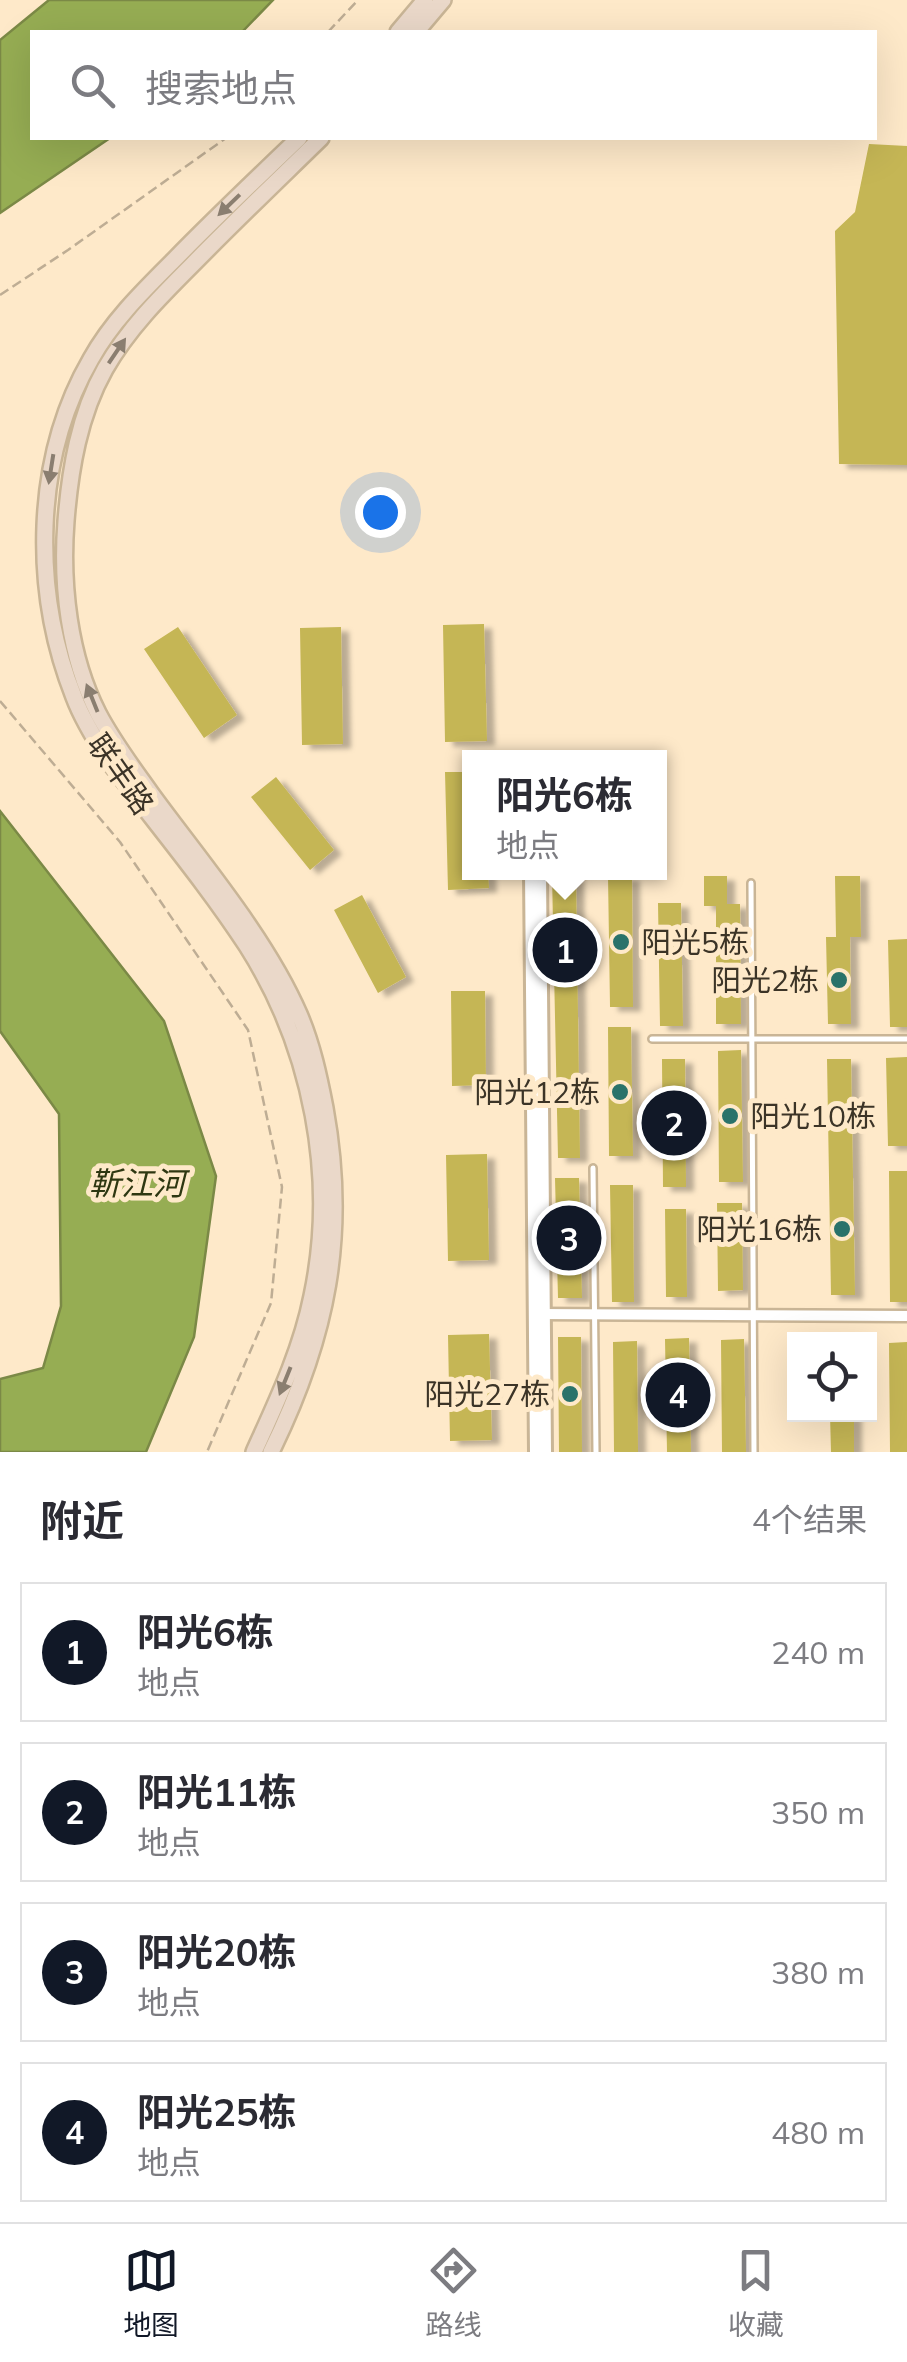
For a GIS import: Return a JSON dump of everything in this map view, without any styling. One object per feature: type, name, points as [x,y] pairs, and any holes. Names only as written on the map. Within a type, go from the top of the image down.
[{"type":"main road","points":[[400,30],[426,0]]},
{"type":"main road","points":[[418,30],[443,0]]},
{"type":"main road","name":"联丰路","points":[[254,1452],[288,1377],[312,1296],[321,1222],[321,1180],[313,1112],[297,1049],[247,946],[111,764],[75,700],[55,635],[44,530],[55,447],[90,359],[147,287],[297,140]]},
{"type":"main road","name":"联丰路","points":[[271,1452],[309,1364],[329,1285],[336,1214],[332,1152],[320,1078],[300,1015],[263,948],[132,767],[96,709],[73,639],[64,533],[68,490],[82,424],[104,371],[121,344],[164,294],[319,140]]},
{"type":"street","points":[[531,880],[545,1452]]},
{"type":"street","points":[[536,1452],[540,880]]},
{"type":"street","points":[[539,1314],[907,1316]]},
{"type":"lane","points":[[751,883],[754,1452]]},
{"type":"lane","points":[[652,1039],[907,1039]]},
{"type":"lane","points":[[593,1168],[596,1452]]},
{"type":"path","points":[[330,30],[358,0]]},
{"type":"path","points":[[0,295],[223,140]]},
{"type":"path","points":[[0,701],[120,842],[248,1030],[282,1187],[273,1283],[271,1302],[207,1452]]},
{"type":"water","points":[[49,0],[273,0],[244,30],[30,30],[30,140],[107,140],[0,213],[0,40]]},
{"type":"water","name":"靳江河","points":[[0,811],[164,1021],[216,1176],[194,1337],[146,1452],[0,1452],[0,1379],[43,1368],[61,1306],[59,1114],[0,1031]]},
{"type":"building","points":[[869,144],[907,146],[907,465],[839,464],[835,231],[855,212]]},
{"type":"building","points":[[484,624],[487,741],[445,742],[443,625]]},
{"type":"building","points":[[178,627],[237,715],[204,738],[144,649]]},
{"type":"building","points":[[341,627],[343,744],[302,745],[300,628]]},
{"type":"building","points":[[445,772],[462,772],[462,880],[488,880],[489,888],[448,890]]},
{"type":"building","points":[[276,777],[334,850],[310,870],[251,797]]},
{"type":"building","points":[[704,876],[727,876],[727,904],[740,904],[741,1024],[716,1024],[716,906],[704,906]]},
{"type":"building","name":"阳光2栋","points":[[835,876],[860,876],[861,937],[850,937],[851,1024],[828,1024],[826,937],[836,937]]},
{"type":"building","points":[[552,880],[576,880],[580,1158],[558,1158]]},
{"type":"building","name":"阳光5栋","points":[[608,880],[632,880],[633,1007],[610,1007]]},
{"type":"building","points":[[362,895],[406,977],[378,993],[334,910]]},
{"type":"building","points":[[658,903],[681,903],[683,1026],[660,1026]]},
{"type":"building","points":[[907,939],[907,1027],[890,1027],[888,940]]},
{"type":"building","points":[[451,991],[485,991],[486,1085],[452,1086]]},
{"type":"building","name":"阳光12栋","points":[[608,1027],[631,1027],[633,1156],[609,1156]]},
{"type":"building","name":"阳光10栋","points":[[741,1050],[743,1182],[719,1182],[718,1051]]},
{"type":"building","points":[[907,1057],[907,1146],[888,1146],[886,1058]]},
{"type":"building","points":[[662,1059],[685,1059],[686,1187],[663,1187]]},
{"type":"building","points":[[827,1059],[851,1059],[855,1295],[831,1295]]},
{"type":"building","points":[[487,1154],[489,1260],[448,1261],[446,1155]]},
{"type":"building","points":[[889,1171],[907,1171],[907,1302],[890,1302]]},
{"type":"building","points":[[555,1178],[579,1178],[582,1298],[558,1298]]},
{"type":"building","points":[[610,1185],[633,1185],[634,1302],[612,1302]]},
{"type":"building","points":[[717,1203],[742,1203],[743,1290],[718,1291]]},
{"type":"building","points":[[665,1209],[686,1209],[687,1297],[666,1297]]},
{"type":"building","points":[[489,1334],[492,1440],[450,1441],[448,1335]]},
{"type":"building","name":"阳光27栋","points":[[558,1337],[581,1337],[582,1452],[559,1452]]},
{"type":"building","points":[[689,1338],[691,1452],[667,1452],[665,1339]]},
{"type":"building","points":[[744,1339],[746,1452],[722,1452],[721,1340]]},
{"type":"building","points":[[637,1341],[638,1452],[614,1452],[613,1342]]},
{"type":"building","points":[[907,1342],[907,1452],[890,1452],[889,1343]]},
{"type":"building","points":[[830,1422],[854,1422],[854,1452],[831,1452]]},
{"type":"place","name":"阳光5栋","points":[[621,942]]},
{"type":"place","name":"阳光6栋","points":[[565,950]]},
{"type":"place","name":"阳光2栋","points":[[839,980]]},
{"type":"place","name":"阳光12栋","points":[[620,1092]]},
{"type":"place","name":"阳光10栋","points":[[730,1116]]},
{"type":"place","name":"阳光11栋","points":[[674,1123]]},
{"type":"place","name":"阳光16栋","points":[[842,1229]]},
{"type":"place","name":"阳光20栋","points":[[569,1238]]},
{"type":"place","name":"阳光27栋","points":[[570,1394]]},
{"type":"place","name":"阳光25栋","points":[[678,1395]]}]
